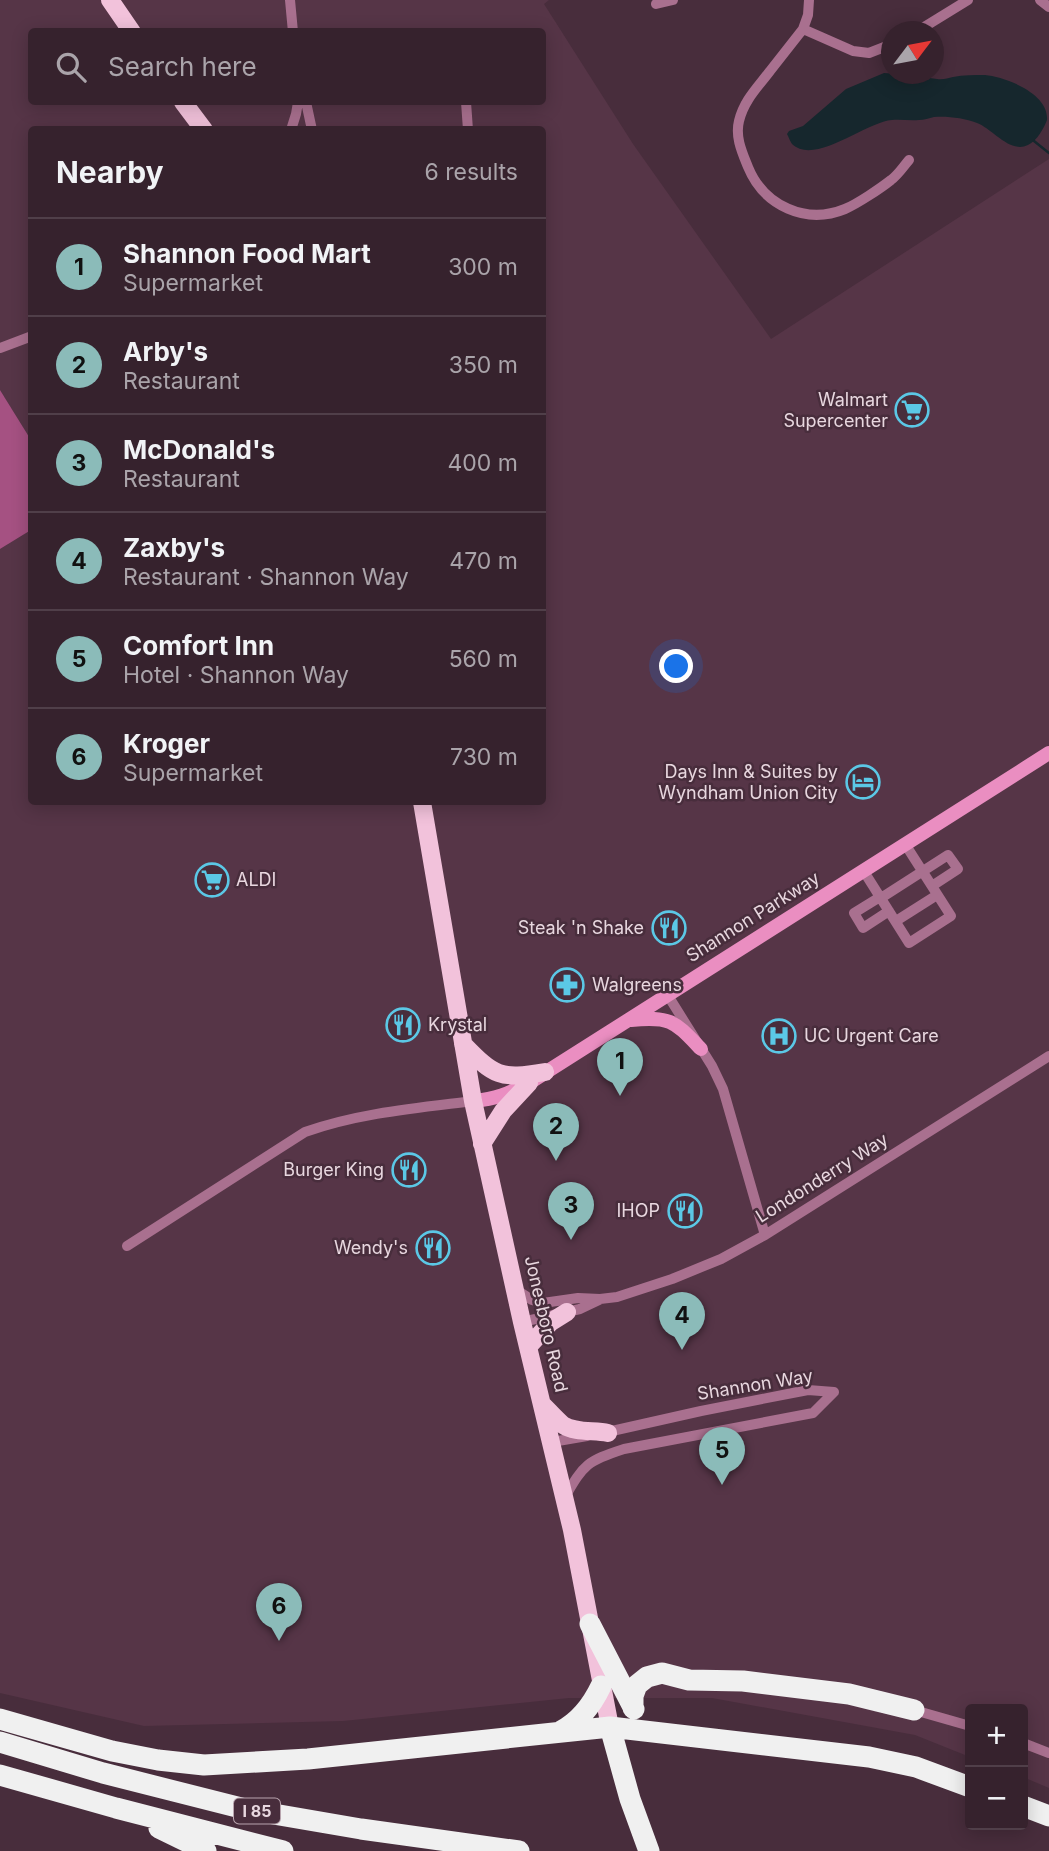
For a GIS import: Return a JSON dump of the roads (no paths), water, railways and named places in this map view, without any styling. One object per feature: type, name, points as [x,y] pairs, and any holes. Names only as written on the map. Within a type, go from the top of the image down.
[{"type":"highway","points":[[590,1624],[633,1708],[646,1726],[657,1732]]},
{"type":"highway","points":[[633,1708],[633,1696],[638,1685],[646,1677],[662,1673],[689,1680],[743,1681],[849,1694],[915,1710]]},
{"type":"highway","points":[[558,1732],[577,1722],[601,1686]]},
{"type":"highway","points":[[0,1719],[112,1751],[204,1765],[308,1759],[610,1727],[869,1758],[916,1767],[965,1785]]},
{"type":"highway","name":"Jonesboro Road","points":[[610,1727],[649,1851]]},
{"type":"highway","name":"I 85","points":[[0,1742],[103,1773],[245,1809],[361,1829],[519,1851]]},
{"type":"highway","name":"I 85","points":[[0,1774],[283,1851]]},
{"type":"highway","points":[[117,1808],[206,1851]]},
{"type":"highway","points":[[1028,1808],[1049,1816]]},
{"type":"main road","points":[[110,0],[129,28]]},
{"type":"main road","points":[[185,105],[201,126]]},
{"type":"main road","name":"Jonesboro Road","points":[[423,805],[473,1101],[514,1288],[578,1554],[610,1727]]},
{"type":"main road","points":[[463,1044],[490,1070],[503,1075],[519,1077],[545,1072]]},
{"type":"main road","points":[[482,1144],[503,1111],[529,1083]]},
{"type":"main road","points":[[528,1347],[551,1322],[567,1312]]},
{"type":"main road","points":[[542,1404],[565,1427],[608,1433]]},
{"type":"street","points":[[290,0],[293,28]]},
{"type":"street","points":[[656,5],[673,0]]},
{"type":"street","points":[[809,0],[803,29],[747,99],[738,122],[738,144],[751,176],[782,207],[802,213],[824,214],[846,209],[891,180],[909,160]]},
{"type":"street","points":[[934,21],[968,0]]},
{"type":"street","points":[[1040,0],[1049,7]]},
{"type":"street","points":[[803,29],[853,51],[869,53],[881,48]]},
{"type":"street","points":[[292,126],[298,105]]},
{"type":"street","points":[[307,105],[311,126]]},
{"type":"street","points":[[466,105],[468,126]]},
{"type":"street","points":[[0,348],[28,337]]},
{"type":"street","name":"Shannon Parkway","points":[[473,1101],[491,1100],[529,1083],[1049,753]]},
{"type":"street","points":[[863,870],[909,943],[951,916],[905,844]]},
{"type":"street","points":[[948,855],[958,869],[935,890],[892,916],[863,928],[854,913],[948,855]]},
{"type":"street","points":[[667,994],[723,1089],[765,1236]]},
{"type":"street","points":[[626,1020],[653,1017],[666,1019],[685,1032],[701,1049]]},
{"type":"street","name":"Londonderry Way","points":[[514,1288],[537,1303],[578,1298],[600,1299],[627,1294],[721,1259],[765,1236],[1049,1056]]},
{"type":"street","points":[[127,1246],[305,1132],[343,1120],[473,1101]]},
{"type":"street","name":"Londonderry Way","points":[[522,1322],[580,1309],[600,1299]]},
{"type":"street","name":"Shannon Way","points":[[552,1443],[808,1390],[834,1392],[813,1413],[624,1449],[598,1458],[580,1471],[565,1497]]},
{"type":"street","points":[[915,1710],[965,1725]]},
{"type":"street","points":[[1028,1745],[1049,1753]]},
{"type":"waterway","points":[[1034,141],[1049,153]]},
{"type":"place","name":"Walmart Supercenter","points":[[912,410]]},
{"type":"place","name":"Days Inn & Suites by Wyndham Union City","points":[[863,782]]},
{"type":"place","name":"ALDI","points":[[212,880]]},
{"type":"place","name":"Steak 'n Shake","points":[[669,928]]},
{"type":"place","name":"Walgreens","points":[[567,985]]},
{"type":"place","name":"Krystal","points":[[403,1025]]},
{"type":"place","name":"UC Urgent Care","points":[[779,1036]]},
{"type":"place","name":"Shannon Food Mart","points":[[620,1096]]},
{"type":"place","name":"Arby's","points":[[556,1161]]},
{"type":"place","name":"Burger King","points":[[409,1170]]},
{"type":"place","name":"IHOP","points":[[685,1211]]},
{"type":"place","name":"McDonald's","points":[[571,1240]]},
{"type":"place","name":"Wendy's","points":[[433,1248]]},
{"type":"place","name":"Zaxby's","points":[[682,1350]]},
{"type":"place","name":"Comfort Inn","points":[[722,1485]]},
{"type":"place","name":"Kroger","points":[[279,1641]]}]
